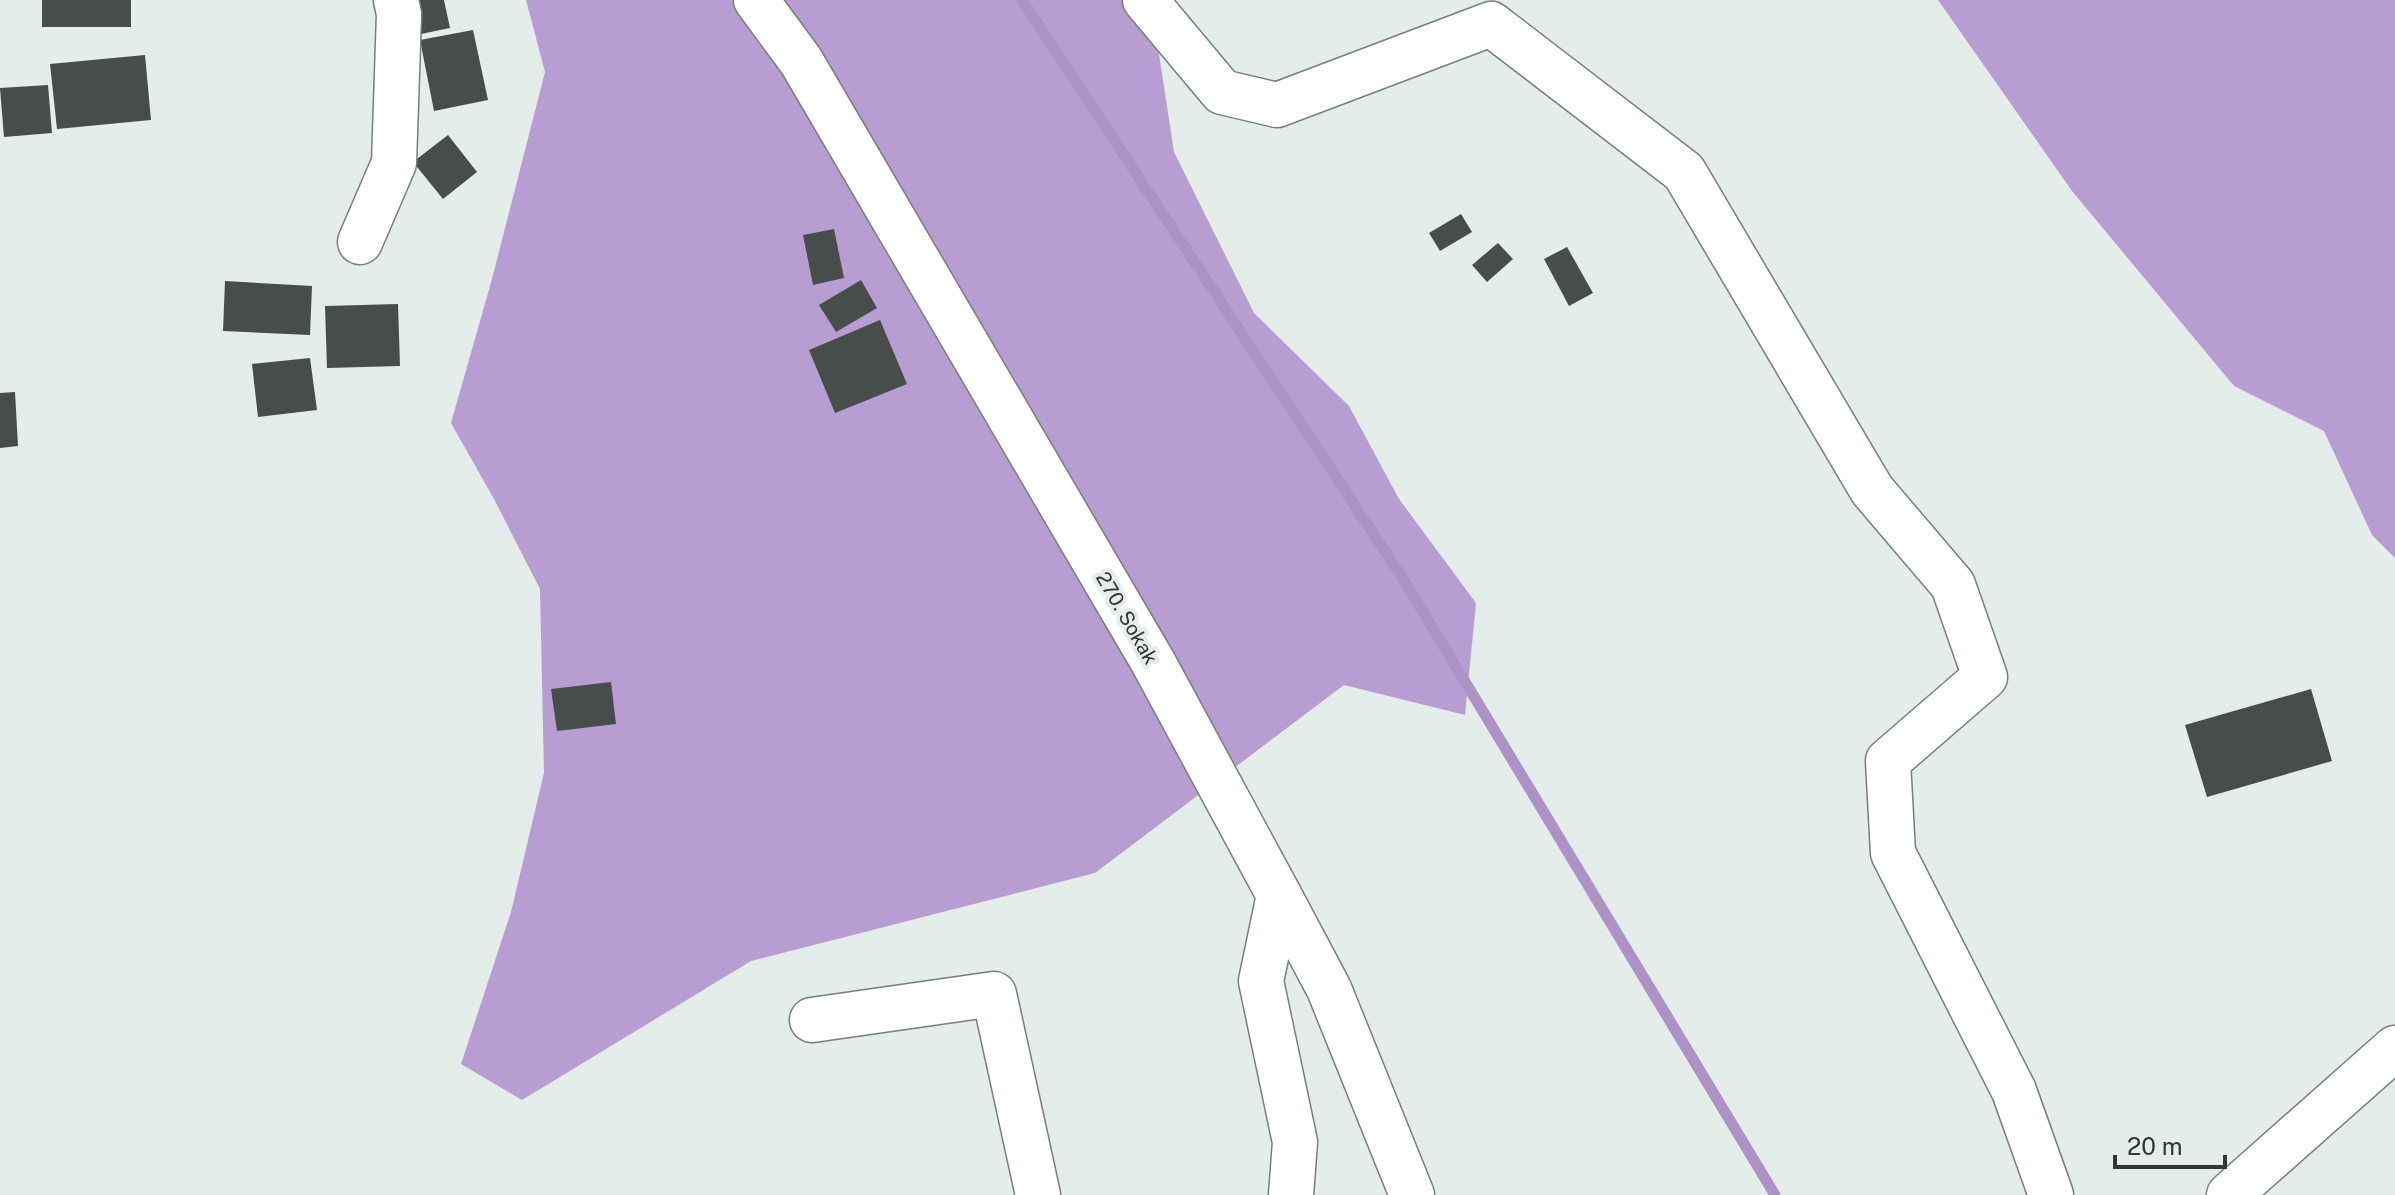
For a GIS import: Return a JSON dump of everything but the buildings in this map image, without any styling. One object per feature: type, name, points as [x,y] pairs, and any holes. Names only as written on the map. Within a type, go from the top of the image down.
[{"type":"street","points":[[360,242],[394,163],[399,14],[396,0]]},
{"type":"street","name":"270. Sokak","points":[[756,0],[801,61],[1153,662],[1329,989],[1412,1195]]},
{"type":"street","points":[[1145,0],[1222,92],[1277,105],[1491,24],[1684,172],[1872,490],[1953,585],[1985,677],[1888,761],[1893,853],[2014,1091],[2051,1195]]},
{"type":"street","points":[[1279,895],[1261,981],[1295,1142],[1291,1195]]},
{"type":"street","points":[[812,1020],[994,994],[1038,1195]]},
{"type":"street","points":[[2229,1195],[2395,1048]]},
{"type":"shaded area","points":[[526,0],[1154,0],[1174,152],[1254,313],[1349,406],[1399,499],[1476,603],[1465,715],[1344,685],[1095,873],[751,961],[522,1100],[461,1064],[511,912],[544,773],[540,589],[451,423],[545,72]]},
{"type":"shaded area","points":[[1938,0],[2395,0],[2395,558],[2372,535],[2324,431],[2234,386],[2072,191]]},
{"type":"waterway","points":[[1022,0],[1400,574],[1775,1195]]}]
